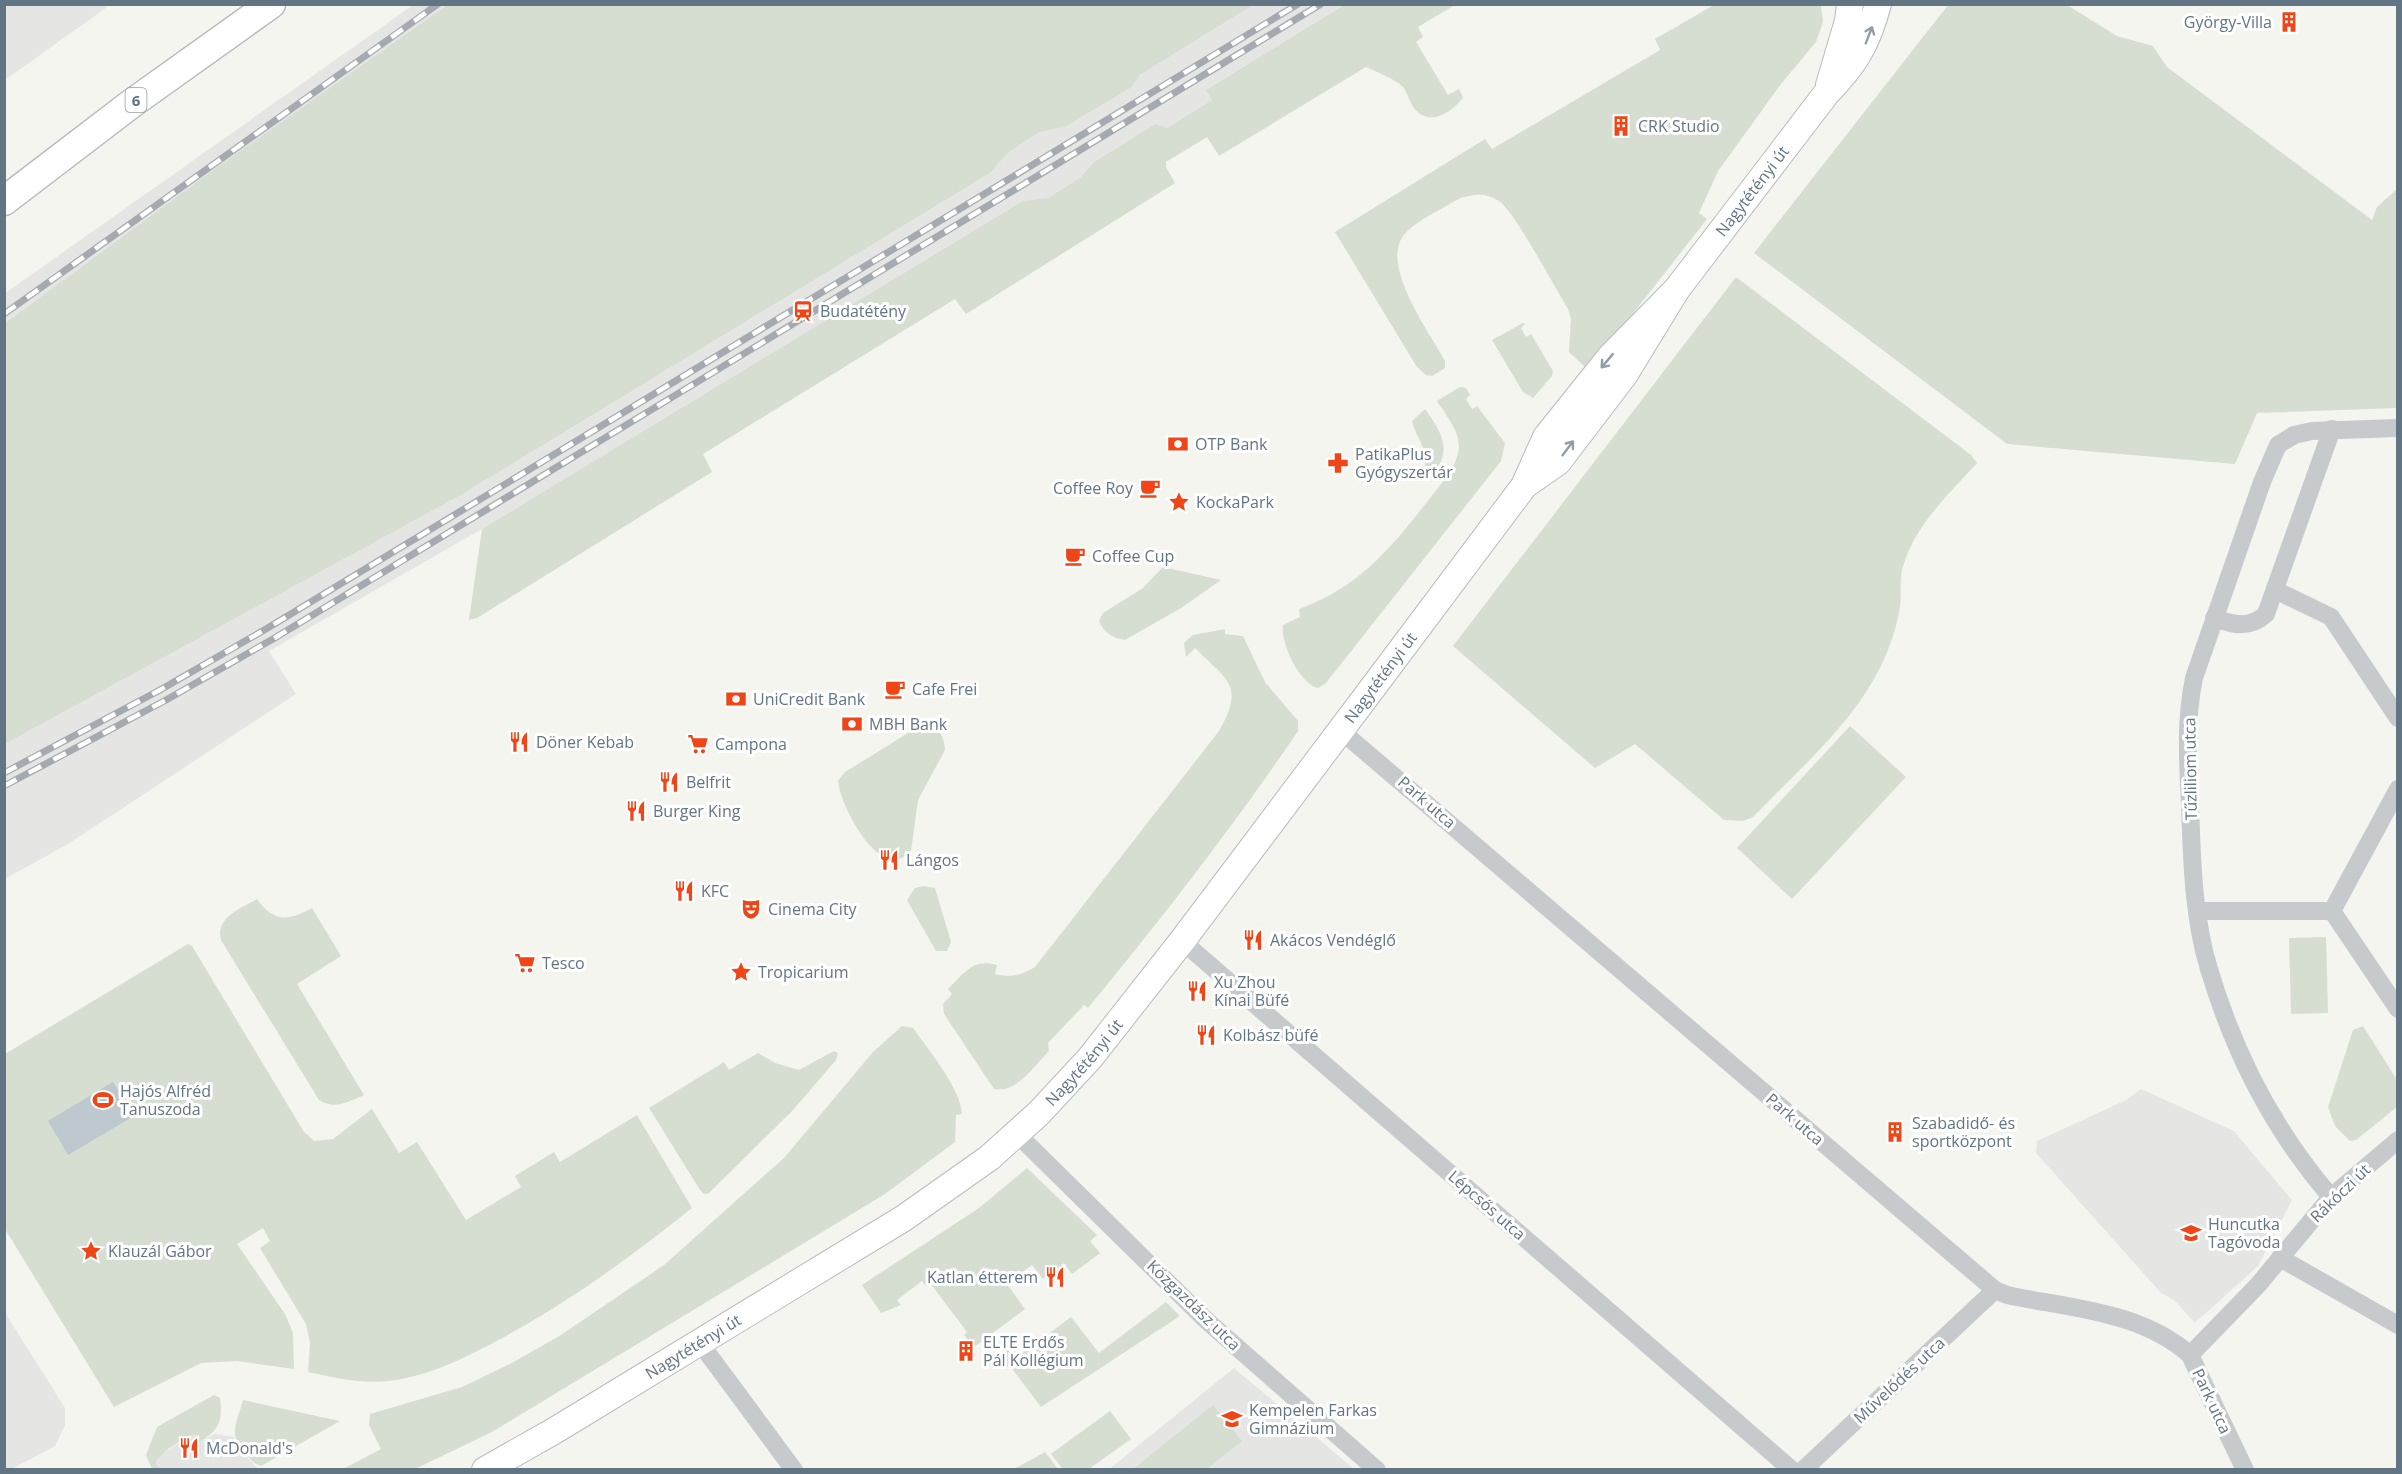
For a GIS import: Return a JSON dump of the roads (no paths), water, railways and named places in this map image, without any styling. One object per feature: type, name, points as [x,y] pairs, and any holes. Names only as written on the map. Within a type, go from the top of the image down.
[{"type":"main road","name":"6","points":[[4,201],[131,104],[271,4]]},
{"type":"main road","name":"Nagytétényi út","points":[[1827,94],[1848,21],[1850,4]]},
{"type":"main road","name":"Nagytétényi út","points":[[484,1470],[700,1343],[904,1218],[961,1180],[1017,1134],[1090,1058],[1182,941],[1524,486],[1546,437],[1610,357],[1677,289],[1827,94],[1852,67],[1867,42],[1878,4]]},
{"type":"street","name":"Tűzliliom utca","points":[[2331,1197],[2287,1142],[2253,1082],[2208,968],[2192,870],[2188,719],[2194,678],[2262,482],[2278,445],[2294,435],[2332,429],[2397,428]]},
{"type":"street","points":[[2214,618],[2232,624],[2257,622],[2266,614],[2332,429]]},
{"type":"street","points":[[2275,590],[2331,617],[2397,718]]},
{"type":"street","name":"Park utca","points":[[1340,730],[1995,1290],[2132,1322],[2176,1343],[2190,1355],[2245,1470]]},
{"type":"street","points":[[2332,911],[2397,789]]},
{"type":"street","points":[[2198,911],[2332,911]]},
{"type":"street","points":[[2332,911],[2397,1009]]},
{"type":"street","name":"Lépcsős utca","points":[[1182,941],[1801,1469]]},
{"type":"street","name":"Közgazdász utca","points":[[1017,1134],[1207,1321],[1377,1470]]},
{"type":"street","name":"Rákóczi út","points":[[2190,1355],[2258,1285],[2331,1197],[2397,1140]]},
{"type":"street","points":[[2280,1258],[2397,1325]]},
{"type":"street","name":"Művelődés utca","points":[[1801,1469],[1995,1290]]},
{"type":"street","points":[[700,1343],[794,1470]]},
{"type":"railway","points":[[4,314],[438,4]]},
{"type":"railway","points":[[4,773],[160,690],[266,629],[1298,4]]},
{"type":"railway","points":[[4,786],[166,700],[273,639],[1321,4]]},
{"type":"place","name":"György-Villa","points":[[2289,22]]},
{"type":"place","name":"CRK Studio","points":[[1621,126]]},
{"type":"place","name":"Budatétény","points":[[803,311]]},
{"type":"place","name":"OTP Bank","points":[[1178,444]]},
{"type":"place","name":"PatikaPlus Gyógyszertár","points":[[1338,463]]},
{"type":"place","name":"Coffee Roy","points":[[1150,488]]},
{"type":"place","name":"KockaPark","points":[[1179,502]]},
{"type":"place","name":"Coffee Cup","points":[[1075,556]]},
{"type":"place","name":"Cafe Frei","points":[[895,689]]},
{"type":"place","name":"UniCredit Bank","points":[[736,699]]},
{"type":"place","name":"MBH Bank","points":[[852,724]]},
{"type":"place","name":"Döner Kebab","points":[[519,742]]},
{"type":"place","name":"Campona","points":[[698,744]]},
{"type":"place","name":"Belfrit","points":[[669,782]]},
{"type":"place","name":"Burger King","points":[[636,811]]},
{"type":"place","name":"Lángos","points":[[889,860]]},
{"type":"place","name":"KFC","points":[[684,891]]},
{"type":"place","name":"Cinema City","points":[[751,909]]},
{"type":"place","name":"Akácos Vendéglő","points":[[1253,940]]},
{"type":"place","name":"Tesco","points":[[525,963]]},
{"type":"place","name":"Tropicarium","points":[[741,972]]},
{"type":"place","name":"Xu Zhou Kínai Büfé","points":[[1197,991]]},
{"type":"place","name":"Kolbász büfé","points":[[1206,1035]]},
{"type":"place","name":"Hajós Alfréd Tanuszoda","points":[[103,1100]]},
{"type":"place","name":"Szabadidő- és sportközpont","points":[[1895,1132]]},
{"type":"place","name":"Huncutka Tagóvoda","points":[[2191,1233]]},
{"type":"place","name":"Klauzál Gábor","points":[[91,1251]]},
{"type":"place","name":"Katlan étterem","points":[[1055,1277]]},
{"type":"place","name":"ELTE Erdős Pál Kollégium","points":[[966,1351]]},
{"type":"place","name":"Kempelen Farkas Gimnázium","points":[[1232,1419]]},
{"type":"place","name":"McDonald's","points":[[189,1448]]}]
